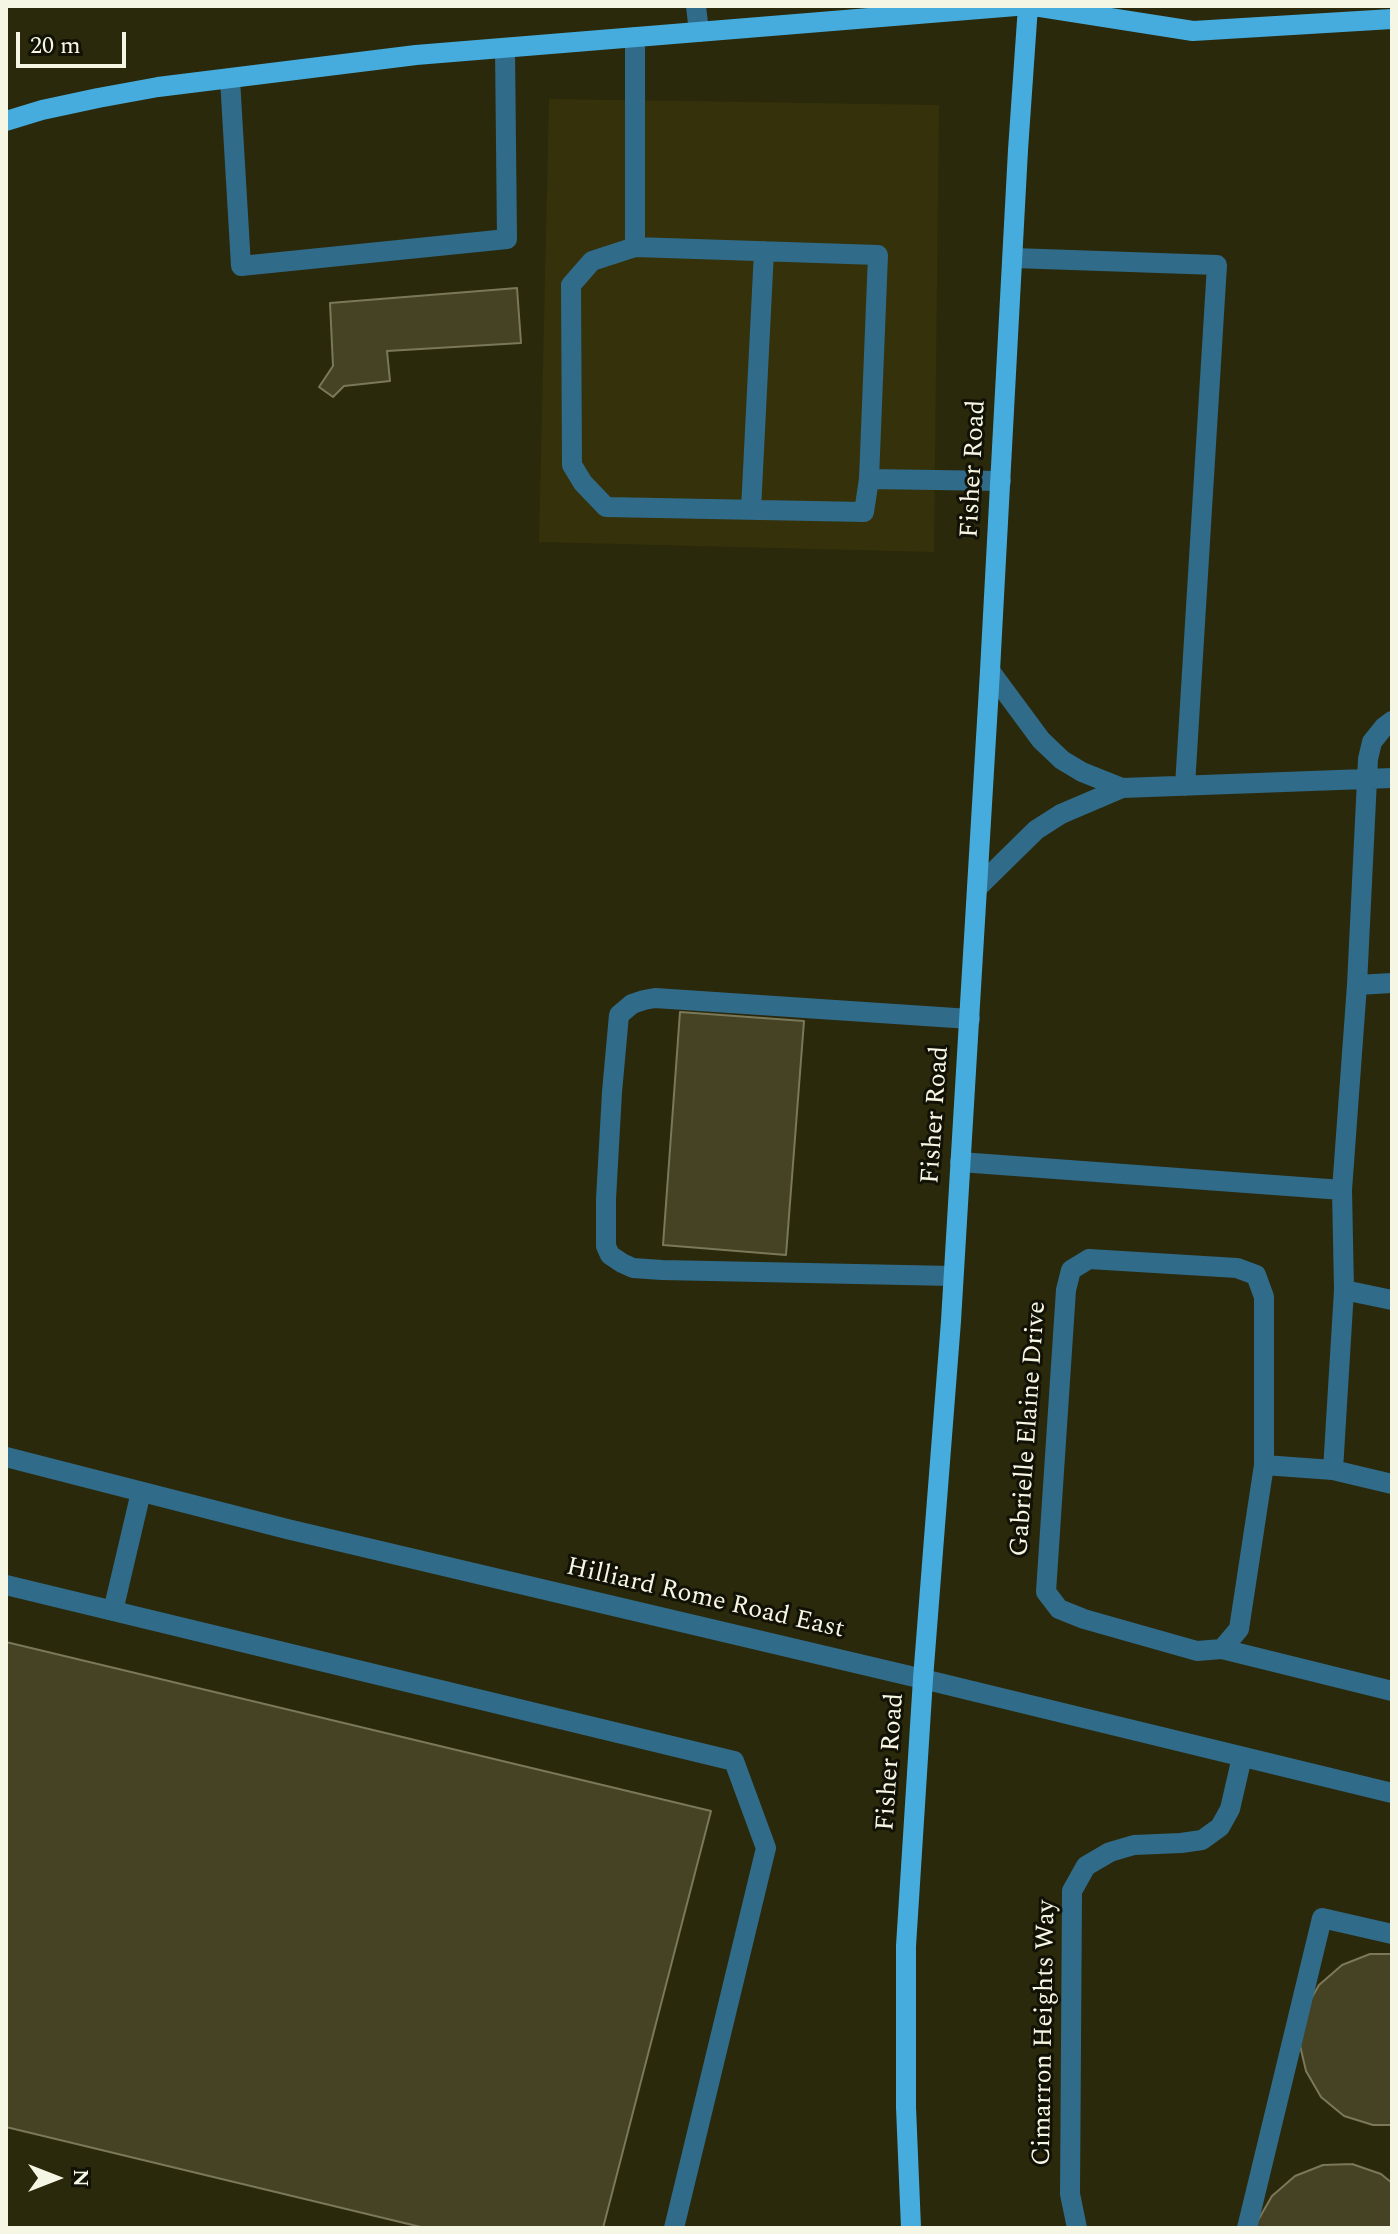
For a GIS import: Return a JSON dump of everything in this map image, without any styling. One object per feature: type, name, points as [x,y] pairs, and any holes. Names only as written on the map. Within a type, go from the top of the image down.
[{"type":"main road","points":[[6,121],[42,110],[158,87],[416,55],[938,9],[1016,6]]},
{"type":"main road","points":[[1031,6],[1193,31],[1392,19]]},
{"type":"main road","name":"Fisher Road","points":[[911,2228],[906,2107],[906,1946],[970,1019],[1013,258],[1031,6]]},
{"type":"street","points":[[696,6],[699,32]]},
{"type":"street","points":[[635,37],[635,247]]},
{"type":"street","points":[[230,79],[241,266],[507,239],[505,48]]},
{"type":"street","points":[[635,247],[878,255],[869,479],[864,512],[606,507],[583,483],[572,465],[571,285],[592,261],[635,247]]},
{"type":"street","points":[[751,510],[764,251]]},
{"type":"street","points":[[1013,258],[1217,265],[1185,786]]},
{"type":"street","points":[[869,479],[1001,481]]},
{"type":"street","points":[[990,671],[1041,740],[1062,760],[1082,772],[1122,788]]},
{"type":"street","points":[[1333,1470],[1344,1290],[1342,1190],[1357,985],[1366,779],[1372,742],[1392,721]]},
{"type":"street","points":[[977,888],[1036,830],[1061,814],[1122,788],[1392,778]]},
{"type":"street","points":[[1357,985],[1392,983]]},
{"type":"street","points":[[953,1276],[662,1270],[633,1268],[622,1263],[610,1255],[606,1246],[612,1092],[619,1015],[632,1004],[644,1000],[655,998],[970,1019]]},
{"type":"street","points":[[960,1162],[1342,1190]]},
{"type":"street","name":"Gabrielle Elaine Drive","points":[[1089,1259],[1237,1268],[1256,1275],[1264,1297],[1264,1465],[1239,1629],[1222,1649],[1197,1651],[1059,1609],[1046,1592],[1066,1290],[1071,1270],[1089,1259]]},
{"type":"street","points":[[1344,1290],[1392,1300]]},
{"type":"street","name":"Hilliard Rome Road East","points":[[6,1457],[287,1529],[1392,1793]]},
{"type":"street","points":[[1264,1465],[1333,1470],[1392,1484]]},
{"type":"street","points":[[113,1611],[141,1492]]},
{"type":"street","points":[[6,1585],[734,1761],[766,1848],[674,2228]]},
{"type":"street","points":[[1222,1649],[1392,1691]]},
{"type":"street","name":"Cimarron Heights Way","points":[[1077,2228],[1070,2194],[1072,1891],[1086,1866],[1110,1852],[1134,1845],[1202,1840],[1220,1827],[1230,1809],[1242,1757]]},
{"type":"street","points":[[1247,2228],[1322,1918],[1392,1934]]},
{"type":"shaded area","points":[[549,99],[939,105],[934,552],[539,542]]},
{"type":"building","points":[[517,288],[521,343],[387,351],[390,381],[344,386],[333,397],[319,387],[333,366],[330,303]]},
{"type":"building","points":[[680,1012],[804,1021],[786,1255],[663,1245]]},
{"type":"building","points":[[6,1642],[711,1811],[603,2228],[425,2228],[6,2127]]},
{"type":"building","points":[[1370,1954],[1392,1954],[1392,2125],[1373,2125],[1344,2116],[1321,2097],[1306,2071],[1299,2041],[1304,2011],[1319,1985],[1342,1965]]},
{"type":"building","points":[[1352,2164],[1381,2174],[1392,2183],[1392,2228],[1256,2228],[1272,2196],[1295,2176],[1323,2165]]}]
